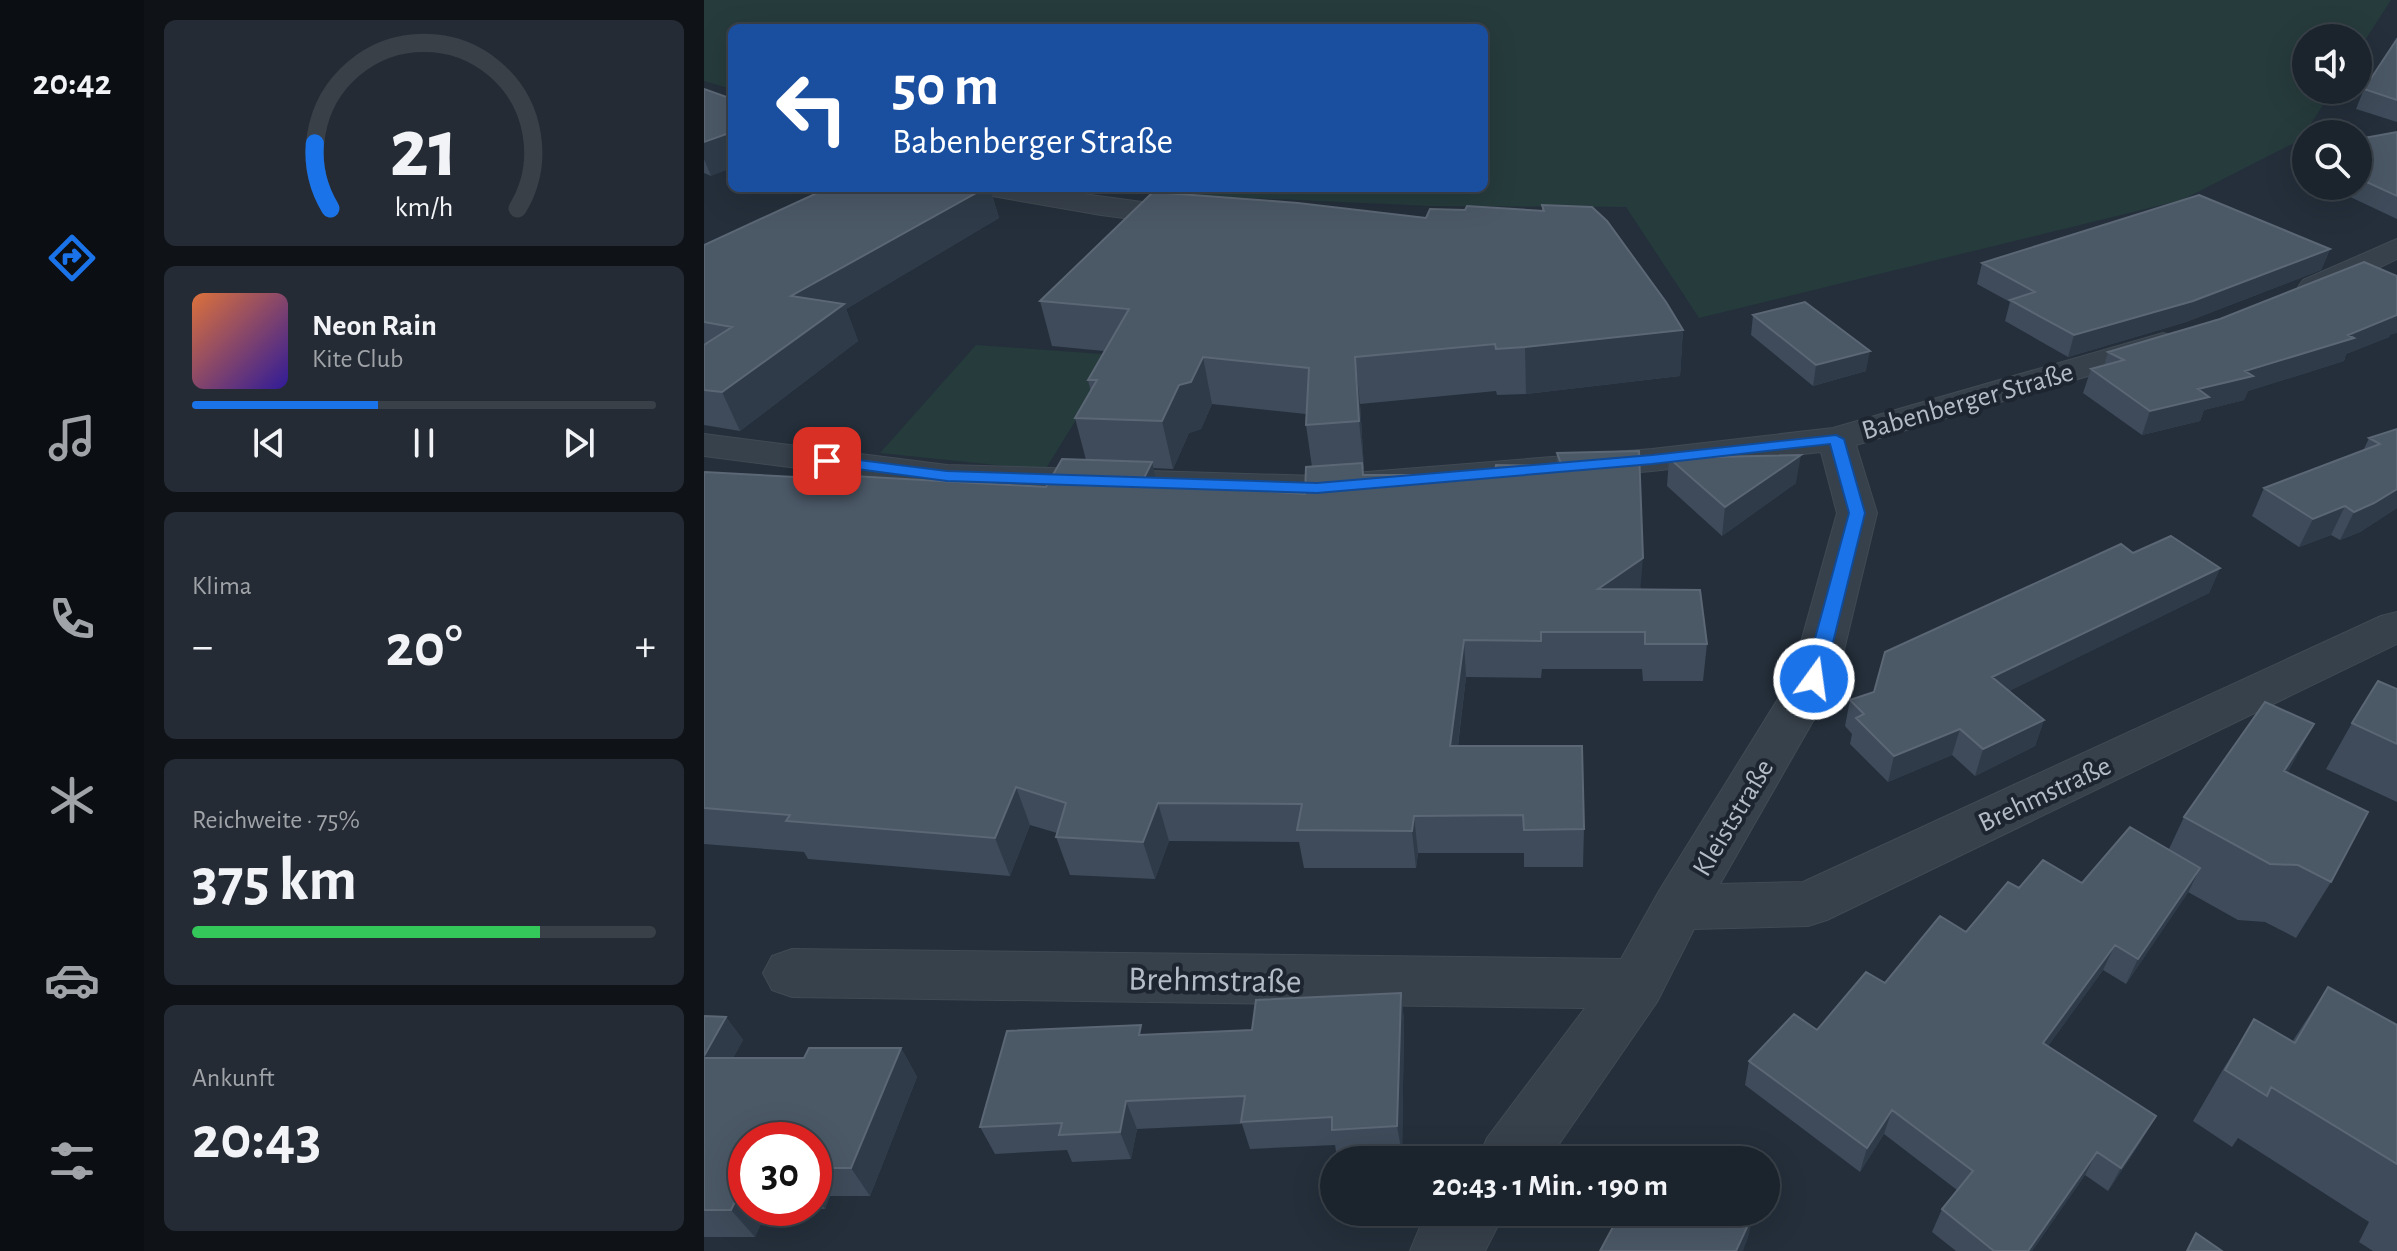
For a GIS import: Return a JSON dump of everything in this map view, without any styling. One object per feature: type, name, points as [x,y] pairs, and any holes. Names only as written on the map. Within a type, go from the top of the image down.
[{"type":"street","points":[[1015,192],[1101,207],[1225,221]]},
{"type":"street","points":[[2283,299],[2353,271],[2397,248]]},
{"type":"street","name":"Babenberger Straße","points":[[704,445],[947,476],[1317,488],[1652,460],[1836,439],[2199,332]]},
{"type":"street","name":"Kleiststraße","points":[[1520,1146],[1637,984],[1678,907],[1814,679],[1857,513],[1836,439]]},
{"type":"street","name":"Brehmstraße","points":[[1678,907],[1808,904],[2397,626]]},
{"type":"street","name":"Brehmstraße","points":[[792,973],[1637,984]]},
{"type":"street","points":[[1444,1251],[1462,1226]]},
{"type":"green space","points":[[704,0],[2391,0],[2372,29],[2372,24],[2292,24],[2292,104],[2324,104],[2313,120],[2292,120],[2292,144],[2182,200],[1699,318],[1626,207],[1431,206],[1207,196],[1182,192],[1488,192],[1488,24],[728,24],[728,88],[704,81]]},
{"type":"green space","points":[[976,345],[1116,355],[1045,470],[880,453]]},
{"type":"building","points":[[2397,39],[2397,100],[2372,92],[2372,77]]},
{"type":"building","points":[[704,89],[728,98],[728,133],[704,142]]},
{"type":"building","points":[[2397,132],[2397,196],[2372,184],[2372,136]]},
{"type":"building","points":[[819,192],[978,192],[791,296],[844,304],[722,392],[704,390],[704,345],[732,327],[704,322],[704,245]]},
{"type":"building","points":[[1153,192],[1298,203],[1426,218],[1430,209],[1465,210],[1467,206],[1544,211],[1542,205],[1592,207],[1607,221],[1683,330],[1525,347],[1496,349],[1495,344],[1355,357],[1359,421],[1306,425],[1309,368],[1203,357],[1191,382],[1179,385],[1162,421],[1075,418],[1097,380],[1088,380],[1129,309],[1040,301]]},
{"type":"building","points":[[2199,195],[2330,249],[2193,301],[2074,335],[2010,300],[2035,292],[1982,263]]},
{"type":"building","points":[[2364,262],[2397,276],[2397,315],[2348,335],[2354,338],[2245,371],[2253,376],[2198,389],[2209,397],[2150,411],[2091,369],[2124,360],[2108,352],[2220,319]]},
{"type":"building","points":[[1805,302],[1870,351],[1816,365],[1753,315]]},
{"type":"building","points":[[2397,429],[2397,489],[2354,512],[2345,506],[2313,519],[2264,488],[2380,444],[2369,438]]},
{"type":"building","points":[[1639,451],[1643,558],[1598,589],[1700,590],[1707,644],[1645,644],[1645,632],[1541,632],[1541,641],[1464,640],[1450,746],[1582,746],[1584,829],[1524,830],[1523,815],[1414,816],[1412,831],[1297,830],[1302,804],[1158,803],[1143,842],[1056,837],[1066,803],[1016,787],[995,838],[786,821],[790,815],[704,808],[705,472],[814,478],[818,474],[1046,487],[1062,459],[1152,462],[1142,482],[1305,494],[1306,467],[1362,463],[1363,475],[1495,475],[1496,465],[1562,466],[1557,453]]},
{"type":"building","points":[[1801,455],[1725,507],[1669,458]]},
{"type":"building","points":[[2171,536],[2220,568],[1992,677],[2044,720],[1983,749],[1960,729],[1894,756],[1856,718],[1864,714],[1850,700],[1874,692],[1885,652],[2121,544],[2133,553]]},
{"type":"building","points":[[2378,681],[2397,689],[2397,744],[2352,723]]},
{"type":"building","points":[[2265,702],[2314,724],[2284,771],[2368,812],[2331,882],[2298,865],[2270,864],[2184,817]]},
{"type":"building","points":[[2130,827],[2200,868],[2138,959],[2115,945],[2043,1043],[2156,1116],[2121,1168],[2097,1152],[2028,1251],[1994,1251],[1942,1209],[1973,1171],[1892,1110],[1867,1148],[1749,1061],[1794,1014],[1817,1030],[1866,972],[1885,983],[1940,916],[1966,932],[2008,882],[2019,888],[2043,860],[2082,883]]},
{"type":"building","points":[[2328,987],[2397,1025],[2397,1164],[2271,1087],[2267,1096],[2225,1070],[2254,1019],[2295,1043]]},
{"type":"building","points":[[1401,993],[1397,1126],[1332,1130],[1332,1117],[1241,1122],[1245,1096],[1126,1101],[1120,1132],[1059,1135],[1062,1123],[980,1127],[1007,1031],[1141,1025],[1139,1035],[1252,1030],[1256,1000]]},
{"type":"building","points":[[704,1016],[726,1017],[704,1056]]},
{"type":"building","points":[[809,1048],[901,1048],[851,1168],[832,1168],[832,1122],[728,1122],[728,1210],[704,1210],[704,1058],[804,1058]]},
{"type":"building","points":[[1613,1226],[1748,1226],[1736,1251],[1600,1251]]},
{"type":"building","points":[[2196,1233],[2222,1251],[2187,1251]]},
{"type":"route","points":[[827,461],[947,476],[1317,488],[1652,460],[1836,439],[1857,513],[1814,679]]}]
